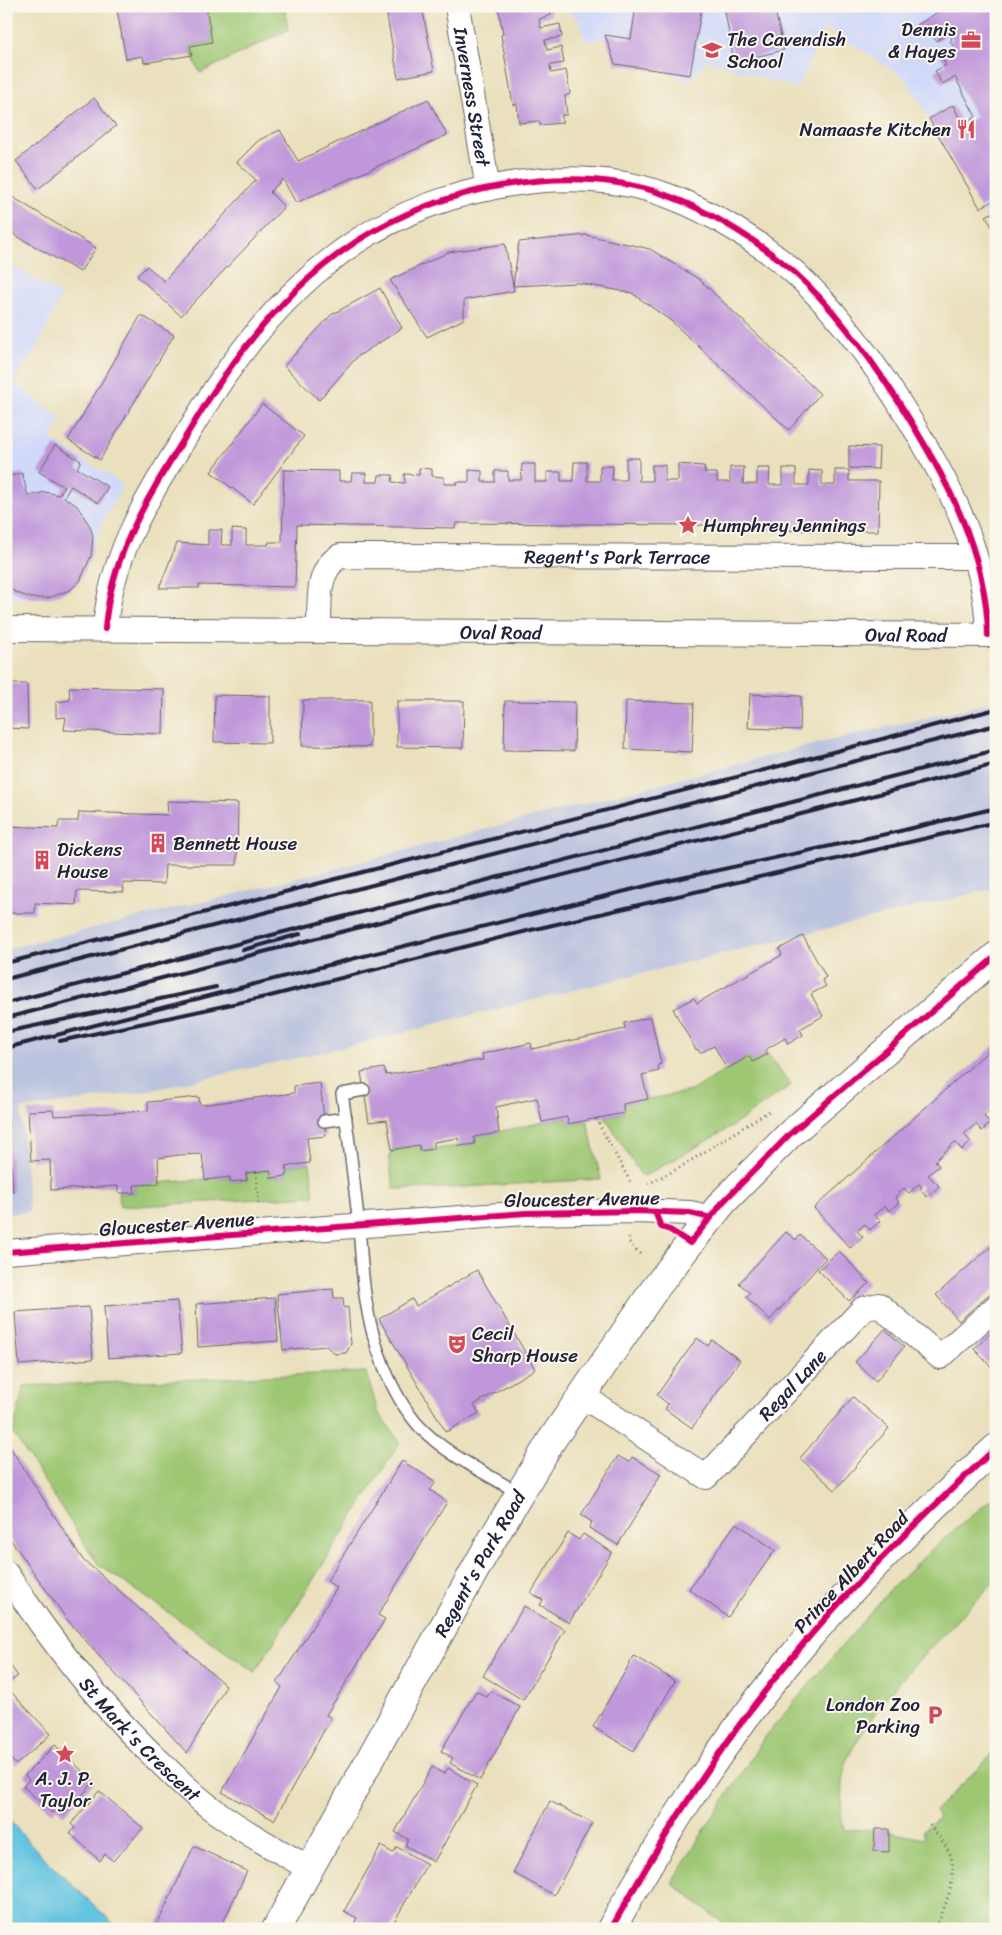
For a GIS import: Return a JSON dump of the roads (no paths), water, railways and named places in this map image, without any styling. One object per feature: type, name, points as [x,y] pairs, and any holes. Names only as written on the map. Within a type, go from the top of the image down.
[{"type":"street","name":"Inverness Street","points":[[457,6],[488,189]]},
{"type":"street","points":[[105,629],[109,593],[116,565],[134,524],[155,486],[208,399],[260,328],[307,280],[355,242],[407,214],[457,196],[488,189],[541,181],[575,180],[634,186],[666,195],[690,205],[737,231],[769,252],[795,273],[817,295],[855,339],[888,386],[922,440],[964,524],[984,584],[992,635]]},
{"type":"street","name":"Regent's Park Terrace","points":[[319,630],[322,577],[326,567],[340,556],[976,558]]},
{"type":"street","name":"Oval Road","points":[[6,628],[992,635]]},
{"type":"street","points":[[711,1218],[729,1196],[790,1134],[996,956]]},
{"type":"street","name":"Gloucester Avenue","points":[[6,1252],[526,1213],[655,1212],[690,1213],[711,1218]]},
{"type":"street","name":"Regent's Park Road","points":[[276,1929],[481,1558],[546,1448],[654,1290],[711,1218]]},
{"type":"street","name":"Regal Lane","points":[[581,1395],[706,1477],[863,1309],[879,1304],[940,1357],[996,1308]]},
{"type":"street","name":"Prince Albert Road","points":[[611,1929],[675,1817],[758,1702],[802,1646],[851,1590],[902,1537],[996,1448]]},
{"type":"street","name":"St Mark's Crescent","points":[[6,1573],[59,1648],[102,1703],[141,1745],[215,1811],[256,1838],[309,1868]]},
{"type":"lane","points":[[364,1090],[342,1094],[359,1226],[366,1301],[381,1358],[406,1411],[420,1427],[443,1447],[520,1494]]},
{"type":"lane","points":[[324,1121],[346,1118]]},
{"type":"water","points":[[6,1817],[41,1855],[119,1929],[20,1929],[6,1914]]},
{"type":"railway","points":[[6,963],[996,709]]},
{"type":"railway","points":[[6,979],[996,725]]},
{"type":"railway","points":[[6,1003],[996,750]]},
{"type":"railway","points":[[6,1018],[996,764]]},
{"type":"railway","points":[[6,1048],[658,883],[900,831],[996,808]]},
{"type":"railway","points":[[60,1041],[270,996],[531,930],[996,822]]},
{"type":"railway","points":[[243,950],[300,934]]},
{"type":"railway","points":[[6,1032],[216,987]]},
{"type":"place","name":"Dennis & Hayes","points":[[971,40]]},
{"type":"place","name":"The Cavendish School","points":[[712,50]]},
{"type":"place","name":"Namaaste Kitchen","points":[[966,129]]},
{"type":"place","name":"Humphrey Jennings","points":[[688,525]]},
{"type":"place","name":"Bennett House","points":[[158,843]]},
{"type":"place","name":"Dickens House","points":[[42,860]]},
{"type":"place","name":"Cecil Sharp House","points":[[457,1344]]},
{"type":"place","name":"London Zoo Parking","points":[[935,1715]]},
{"type":"place","name":"A. J. P. Taylor","points":[[65,1754]]}]
